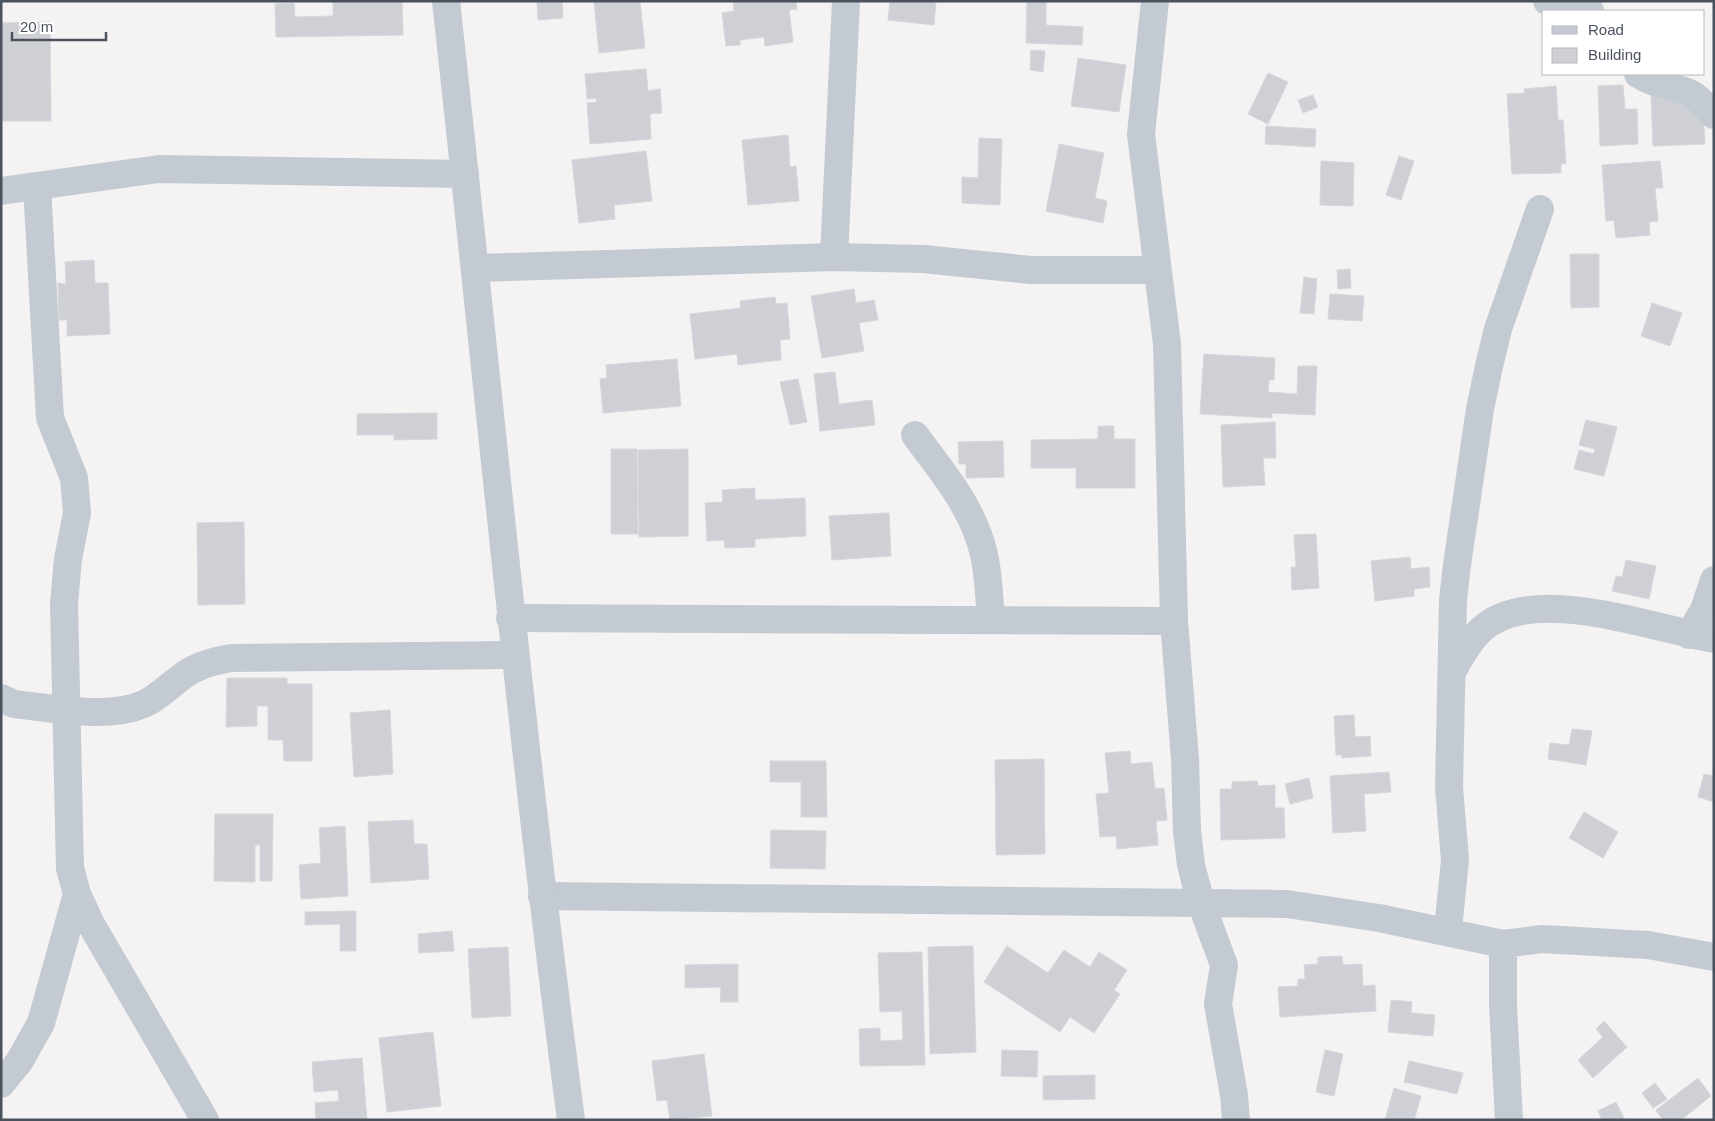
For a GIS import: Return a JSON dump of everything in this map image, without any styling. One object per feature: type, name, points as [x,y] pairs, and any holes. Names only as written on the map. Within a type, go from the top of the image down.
[{"type":"street","points":[[446,1],[514,655],[542,896],[572,1120]]},
{"type":"street","points":[[834,257],[846,1]]},
{"type":"street","points":[[1155,1],[1141,134],[1167,344],[1174,621],[1186,759],[1187,831],[1191,865],[1201,902],[1224,965],[1218,1004],[1234,1095],[1236,1120]]},
{"type":"street","points":[[1547,1],[1586,10]]},
{"type":"street","points":[[1591,10],[1603,1]]},
{"type":"street","points":[[1640,75],[1652,83],[1687,92],[1703,103],[1714,115]]},
{"type":"street","points":[[1,191],[159,169],[465,174]]},
{"type":"street","points":[[37,186],[50,418],[74,478],[77,514],[68,559],[64,604],[70,868],[77,894],[91,924],[205,1120]]},
{"type":"street","points":[[1448,930],[1455,860],[1449,787],[1453,600],[1480,409],[1498,329],[1540,209]]},
{"type":"street","points":[[475,268],[834,257],[923,259],[1031,270],[1157,270]]},
{"type":"street","points":[[915,434],[966,506],[978,531],[984,556],[991,620]]},
{"type":"street","points":[[1453,670],[1481,630],[1494,620],[1530,611],[1556,608],[1579,610],[1701,637],[1704,610],[1714,580]]},
{"type":"street","points":[[510,618],[1174,621]]},
{"type":"street","points":[[1,698],[14,704],[110,712],[125,710],[160,696],[194,669],[212,662],[231,658],[514,655]]},
{"type":"street","points":[[1,1084],[19,1062],[40,1023],[77,894]]},
{"type":"street","points":[[542,896],[1287,904],[1448,930],[1503,944],[1542,939],[1648,945],[1714,958]]},
{"type":"street","points":[[1503,944],[1509,1120]]},
{"type":"building","points":[[333,1],[402,1],[403,35],[276,37],[275,4],[294,3],[295,17],[333,16]]},
{"type":"building","points":[[537,1],[562,1],[563,18],[538,20]]},
{"type":"building","points":[[594,1],[640,1],[645,48],[599,53]]},
{"type":"building","points":[[733,1],[796,1],[797,9],[789,10],[793,42],[765,46],[764,37],[740,40],[740,45],[726,46],[722,13],[734,11]]},
{"type":"building","points":[[890,1],[936,1],[934,25],[888,20]]},
{"type":"building","points":[[1027,1],[1046,1],[1046,25],[1083,27],[1082,45],[1026,43]]},
{"type":"building","points":[[50,22],[51,121],[1,121],[1,23]]},
{"type":"building","points":[[1031,50],[1045,51],[1043,72],[1030,70]]},
{"type":"building","points":[[1078,58],[1126,65],[1119,112],[1071,106]]},
{"type":"building","points":[[646,69],[648,91],[660,89],[662,113],[650,114],[651,139],[590,144],[587,103],[597,102],[596,98],[587,99],[585,74]]},
{"type":"building","points":[[1268,73],[1288,82],[1268,124],[1248,114]]},
{"type":"building","points":[[1623,85],[1625,109],[1637,109],[1638,144],[1600,146],[1598,86]]},
{"type":"building","points":[[1556,86],[1558,120],[1563,120],[1566,163],[1561,164],[1561,173],[1512,174],[1507,94],[1525,93],[1524,89]]},
{"type":"building","points":[[1702,92],[1705,144],[1653,146],[1651,95]]},
{"type":"building","points":[[1313,95],[1318,107],[1303,113],[1298,100]]},
{"type":"building","points":[[1266,126],[1316,129],[1315,147],[1265,144]]},
{"type":"building","points":[[788,135],[790,167],[796,166],[799,201],[748,205],[742,140]]},
{"type":"building","points":[[979,138],[1002,139],[1000,205],[962,203],[962,177],[978,178]]},
{"type":"building","points":[[1059,144],[1104,153],[1095,198],[1107,201],[1103,223],[1046,211]]},
{"type":"building","points":[[646,151],[652,201],[614,205],[615,219],[579,223],[572,160]]},
{"type":"building","points":[[1399,156],[1414,161],[1401,200],[1386,195]]},
{"type":"building","points":[[1321,161],[1354,163],[1353,206],[1320,205]]},
{"type":"building","points":[[1660,161],[1663,188],[1655,188],[1658,221],[1649,222],[1650,235],[1616,238],[1614,220],[1606,221],[1602,165]]},
{"type":"building","points":[[1570,254],[1599,254],[1599,307],[1571,308]]},
{"type":"building","points":[[94,260],[95,283],[108,283],[110,334],[67,336],[67,320],[59,320],[58,283],[66,284],[65,262]]},
{"type":"building","points":[[1350,269],[1351,288],[1338,289],[1337,270]]},
{"type":"building","points":[[1304,277],[1317,279],[1314,314],[1300,313]]},
{"type":"building","points":[[854,289],[856,303],[874,300],[878,320],[859,323],[864,351],[822,358],[811,296]]},
{"type":"building","points":[[1330,294],[1364,296],[1362,321],[1328,319]]},
{"type":"building","points":[[775,297],[776,304],[787,303],[790,339],[780,340],[781,360],[738,365],[737,354],[695,359],[690,314],[741,308],[740,301]]},
{"type":"building","points":[[1652,303],[1682,313],[1670,346],[1641,336]]},
{"type":"building","points":[[1204,354],[1275,358],[1274,380],[1269,380],[1268,392],[1297,394],[1298,366],[1317,366],[1315,415],[1272,413],[1272,418],[1200,414]]},
{"type":"building","points":[[677,359],[681,406],[603,413],[600,379],[607,378],[606,365]]},
{"type":"building","points":[[835,372],[839,404],[872,400],[875,425],[820,431],[814,374]]},
{"type":"building","points":[[798,379],[807,422],[790,425],[780,382]]},
{"type":"building","points":[[437,413],[437,439],[394,440],[394,435],[357,435],[357,414]]},
{"type":"building","points":[[1586,420],[1617,427],[1604,476],[1574,469],[1579,450],[1594,454],[1595,449],[1579,445]]},
{"type":"building","points":[[1275,422],[1276,458],[1263,458],[1265,485],[1223,487],[1221,425]]},
{"type":"building","points":[[1098,426],[1114,426],[1114,439],[1135,439],[1135,488],[1076,488],[1076,468],[1031,468],[1031,440],[1098,439]]},
{"type":"building","points":[[1003,441],[1004,477],[966,478],[966,464],[959,464],[958,442]]},
{"type":"building","points":[[611,449],[637,449],[638,534],[611,534]]},
{"type":"building","points":[[688,449],[688,536],[639,537],[638,450]]},
{"type":"building","points":[[755,488],[755,500],[805,498],[806,536],[755,539],[755,547],[725,548],[724,540],[707,541],[705,503],[723,502],[722,490]]},
{"type":"building","points":[[889,513],[891,556],[832,560],[829,516]]},
{"type":"building","points":[[244,522],[245,604],[198,605],[197,523]]},
{"type":"building","points":[[1316,534],[1319,588],[1292,590],[1291,567],[1296,567],[1294,535]]},
{"type":"building","points":[[1410,557],[1411,569],[1429,567],[1430,587],[1414,589],[1414,596],[1375,601],[1371,561]]},
{"type":"building","points":[[1626,560],[1656,566],[1649,599],[1612,591],[1616,576],[1622,577]]},
{"type":"building","points":[[227,678],[287,678],[287,684],[312,684],[312,761],[284,761],[283,740],[268,740],[268,706],[257,706],[257,726],[226,727]]},
{"type":"building","points":[[390,710],[393,774],[354,777],[350,713]]},
{"type":"building","points":[[1354,715],[1355,737],[1370,736],[1371,756],[1342,758],[1342,755],[1336,755],[1334,716]]},
{"type":"building","points":[[1572,729],[1592,731],[1586,765],[1548,759],[1550,743],[1569,745]]},
{"type":"building","points":[[1130,751],[1131,764],[1152,762],[1155,789],[1164,788],[1167,820],[1156,821],[1158,845],[1117,849],[1116,836],[1100,837],[1096,794],[1109,793],[1105,753]]},
{"type":"building","points":[[1044,759],[1045,854],[996,855],[995,760]]},
{"type":"building","points":[[770,761],[826,761],[827,817],[801,817],[801,782],[770,782]]},
{"type":"building","points":[[1389,772],[1391,792],[1364,794],[1366,831],[1333,833],[1330,776]]},
{"type":"building","points":[[1704,774],[1714,776],[1714,802],[1698,797]]},
{"type":"building","points":[[1309,778],[1313,798],[1290,804],[1285,784]]},
{"type":"building","points":[[1257,781],[1258,786],[1275,785],[1275,808],[1284,808],[1285,838],[1221,840],[1220,789],[1232,789],[1232,782]]},
{"type":"building","points":[[1584,812],[1618,832],[1603,858],[1569,838]]},
{"type":"building","points":[[215,814],[273,814],[272,881],[260,881],[260,845],[255,845],[255,882],[214,881]]},
{"type":"building","points":[[413,820],[414,844],[427,844],[429,879],[371,883],[368,822]]},
{"type":"building","points":[[345,826],[348,896],[301,899],[299,865],[321,863],[319,828]]},
{"type":"building","points":[[771,830],[826,831],[825,869],[770,868]]},
{"type":"building","points":[[356,911],[356,951],[340,951],[340,924],[305,925],[305,912]]},
{"type":"building","points":[[452,931],[454,951],[419,953],[418,934]]},
{"type":"building","points":[[973,946],[976,1052],[930,1054],[928,947]]},
{"type":"building","points":[[1007,946],[1048,973],[1064,950],[1090,967],[1099,952],[1127,970],[1114,990],[1120,994],[1094,1033],[1070,1017],[1060,1032],[984,982]]},
{"type":"building","points":[[508,947],[511,1016],[472,1018],[468,949]]},
{"type":"building","points":[[922,952],[925,1065],[860,1066],[859,1029],[880,1028],[880,1041],[903,1040],[902,1011],[880,1012],[878,953]]},
{"type":"building","points":[[1342,956],[1343,965],[1362,964],[1363,986],[1375,985],[1376,1011],[1280,1017],[1278,987],[1298,986],[1298,979],[1305,979],[1304,965],[1318,964],[1318,957]]},
{"type":"building","points":[[738,964],[738,1002],[720,1002],[721,987],[685,988],[685,965]]},
{"type":"building","points":[[1391,1000],[1412,1002],[1411,1013],[1435,1015],[1433,1036],[1388,1032]]},
{"type":"building","points":[[1604,1021],[1627,1047],[1593,1078],[1578,1060],[1603,1037],[1596,1029]]},
{"type":"building","points":[[433,1032],[441,1106],[387,1112],[379,1038]]},
{"type":"building","points":[[1002,1050],[1038,1051],[1037,1077],[1001,1076]]},
{"type":"building","points":[[1325,1050],[1343,1054],[1334,1096],[1316,1092]]},
{"type":"building","points":[[704,1054],[712,1116],[670,1120],[667,1100],[657,1101],[652,1061]]},
{"type":"building","points":[[362,1058],[367,1120],[316,1120],[315,1103],[339,1101],[338,1090],[314,1092],[312,1062]]},
{"type":"building","points":[[1409,1061],[1463,1073],[1457,1094],[1404,1082]]},
{"type":"building","points":[[1095,1075],[1095,1099],[1043,1100],[1043,1076]]},
{"type":"building","points":[[1698,1078],[1711,1096],[1681,1120],[1663,1120],[1656,1110]]},
{"type":"building","points":[[1655,1083],[1667,1099],[1653,1108],[1642,1093]]},
{"type":"building","points":[[1394,1088],[1421,1096],[1414,1120],[1385,1120]]},
{"type":"building","points":[[1616,1102],[1625,1120],[1602,1120],[1598,1111]]}]
